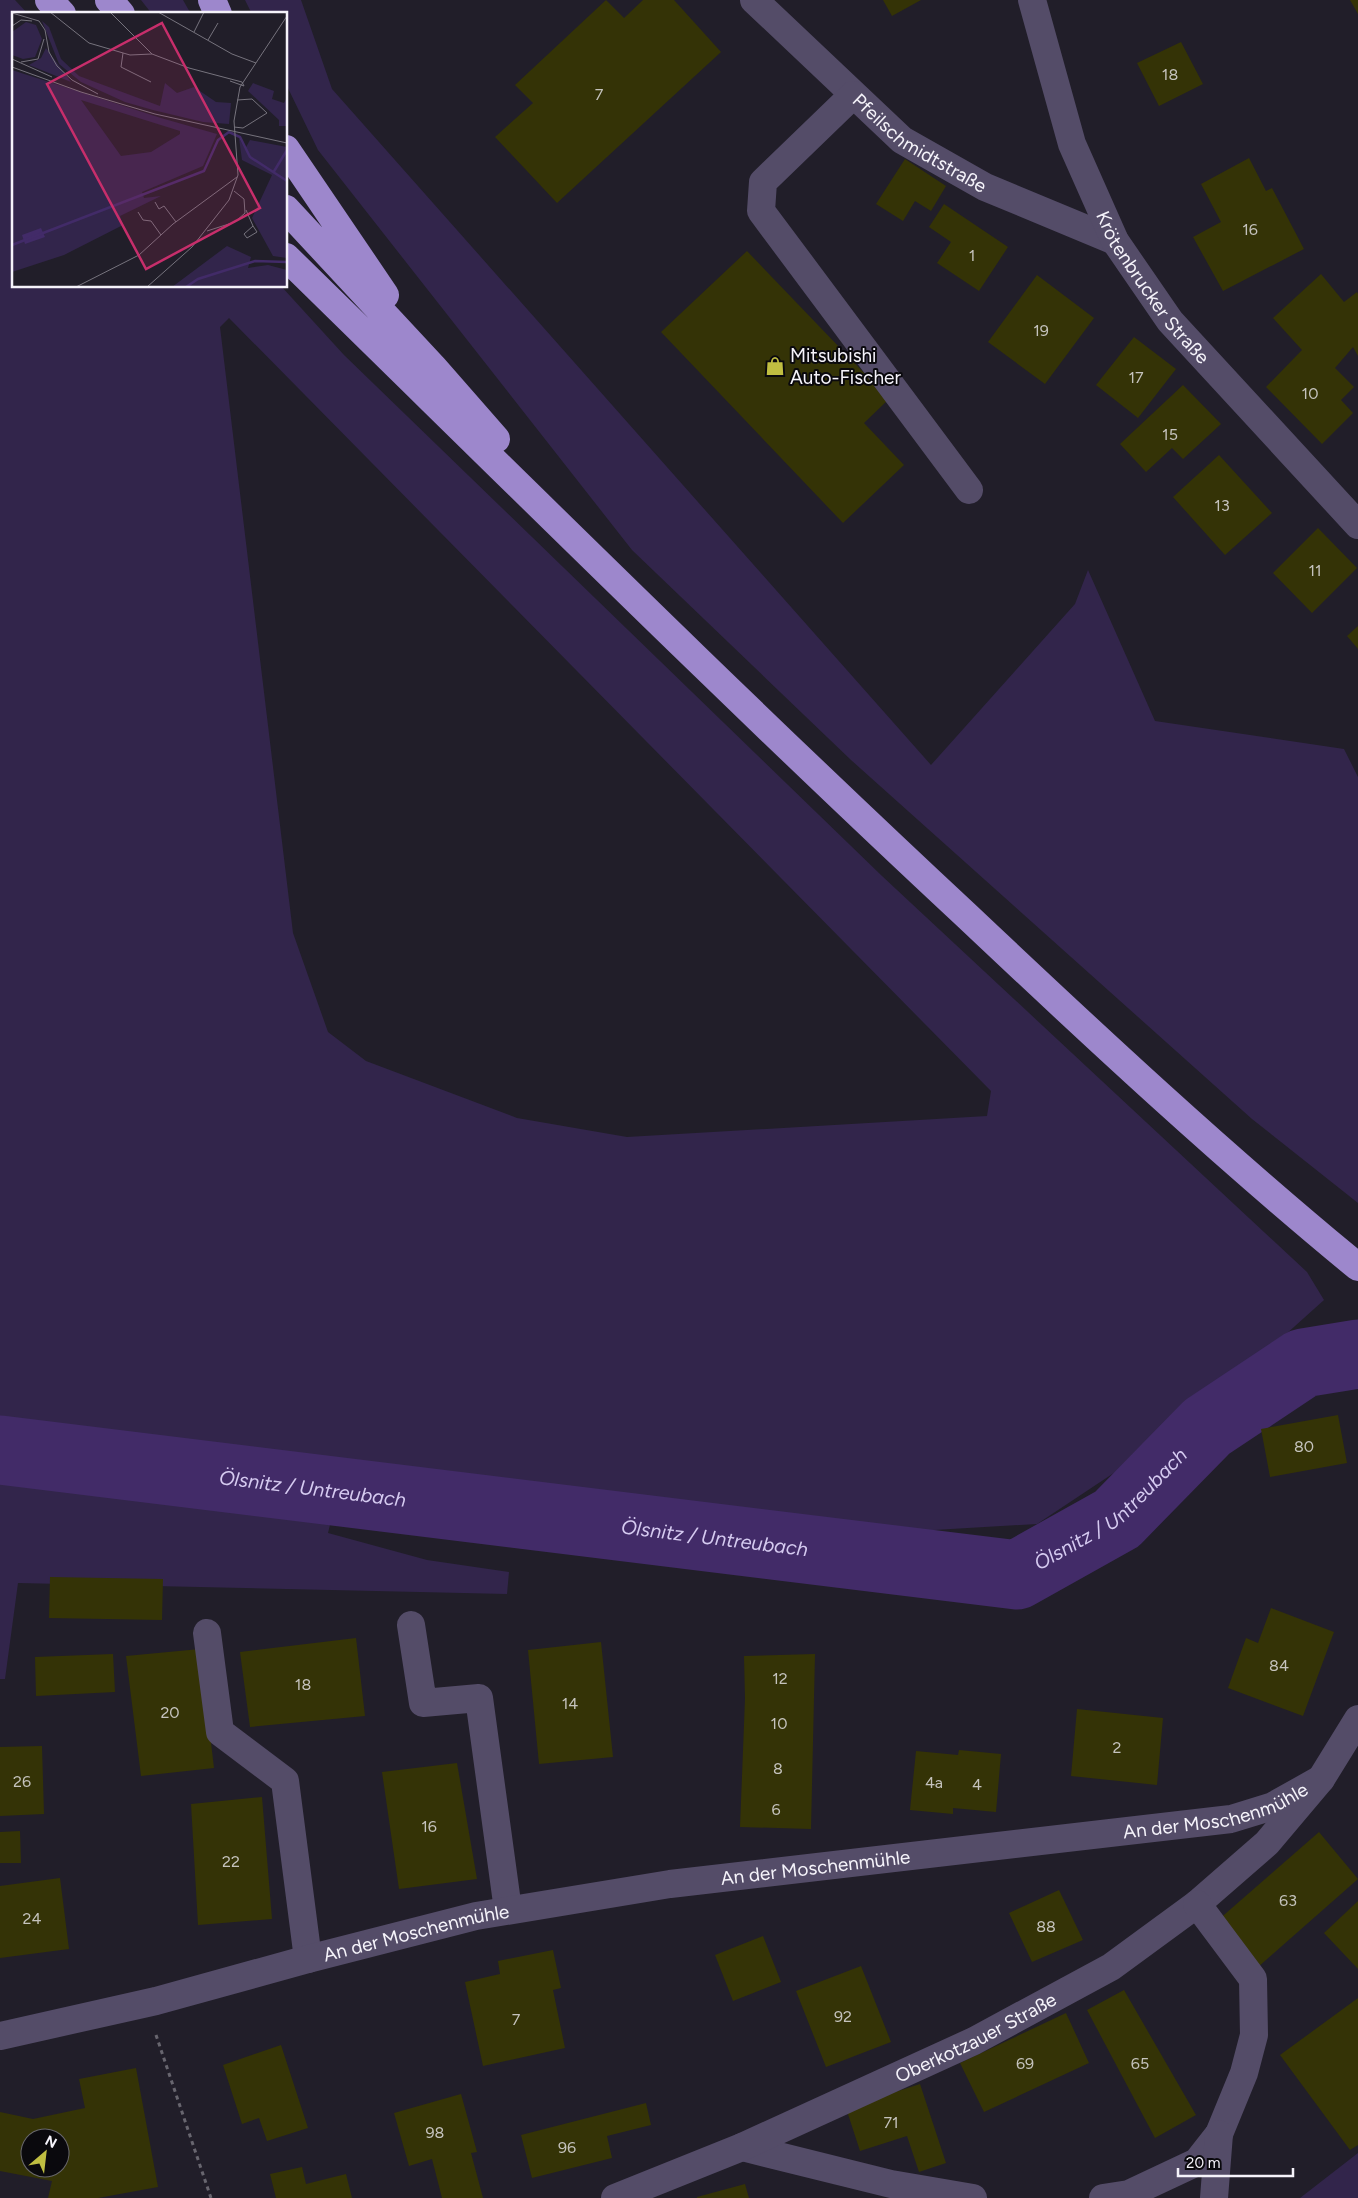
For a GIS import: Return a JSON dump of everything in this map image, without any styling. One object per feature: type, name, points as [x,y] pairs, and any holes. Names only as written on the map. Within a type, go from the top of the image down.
[{"type":"highway","points":[[49,0],[60,12]]},
{"type":"highway","points":[[109,0],[119,12]]},
{"type":"highway","points":[[212,0],[217,12]]},
{"type":"highway","points":[[288,152],[433,367]]},
{"type":"highway","points":[[288,211],[433,367],[612,576]]},
{"type":"highway","points":[[288,259],[848,805],[1093,1035],[1309,1227],[1358,1267]]},
{"type":"street","name":"Pfeilschmidtstraße","points":[[754,0],[902,140],[985,187],[1115,241]]},
{"type":"street","name":"Krötenbrucker Straße","points":[[1032,0],[1072,144],[1115,241],[1170,321],[1358,525]]},
{"type":"street","points":[[852,94],[763,182],[761,211],[969,490]]},
{"type":"street","points":[[411,1626],[423,1703],[479,1698],[508,1910]]},
{"type":"street","name":"An der Moschenmühle","points":[[207,1633],[220,1732],[285,1781],[308,1959]]},
{"type":"street","name":"Oberkotzauer Straße","points":[[615,2198],[742,2147],[992,2032],[1111,1967],[1197,1904],[1267,1843],[1321,1779],[1358,1719]]},
{"type":"street","name":"An der Moschenmühle","points":[[0,2036],[156,2002],[308,1959],[476,1916],[670,1884],[1231,1819],[1273,1806],[1321,1779]]},
{"type":"street","points":[[1103,2198],[1128,2194],[1197,2162],[1219,2134],[1244,2073],[1254,2035],[1253,1979],[1197,1904]]},
{"type":"street","points":[[1214,2198],[1219,2134]]},
{"type":"street","points":[[742,2147],[891,2184],[973,2198]]},
{"type":"path","points":[[156,2002],[156,2035],[211,2198]]},
{"type":"shaded area","points":[[0,0],[15,0],[26,12],[12,12],[12,288],[283,288],[344,355],[882,876],[1307,1272],[1324,1300],[1180,1429],[1037,1524],[884,1533],[344,1467],[328,1533],[427,1560],[509,1572],[507,1594],[18,1583],[5,1679],[0,1679]],"holes":[[[229,318],[991,1091],[987,1116],[627,1137],[517,1118],[366,1061],[328,1032],[293,933],[220,327]]]},
{"type":"shaded area","points":[[141,0],[183,0],[190,12],[150,12]]},
{"type":"shaded area","points":[[245,0],[301,0],[332,89],[931,765],[1075,604],[1088,570],[1155,721],[1344,749],[1358,777],[1358,1203],[1252,1119],[851,760],[632,550],[318,150],[288,88],[288,12],[251,12]]},
{"type":"shaded area","points":[[1358,2153],[1358,2198],[1300,2198]]},
{"type":"building","points":[[606,0],[624,18],[643,0],[674,0],[721,52],[557,203],[495,137],[533,103],[515,85]]},
{"type":"building","points":[[883,0],[921,0],[892,16]]},
{"type":"building","points":[[1350,0],[1358,0],[1358,14]]},
{"type":"building","points":[[1181,42],[1203,84],[1159,106],[1137,63]]},
{"type":"building","points":[[1249,158],[1266,191],[1272,188],[1304,249],[1223,291],[1193,237],[1221,222],[1201,184]]},
{"type":"building","points":[[905,159],[946,186],[931,211],[915,201],[903,221],[876,204]]},
{"type":"building","points":[[944,204],[1008,247],[979,291],[937,263],[951,242],[929,227]]},
{"type":"building","name":"Mitsubishi Auto-Fischer","points":[[747,251],[889,399],[864,423],[904,465],[843,523],[661,332]]},
{"type":"building","points":[[1321,274],[1344,302],[1357,292],[1358,294],[1358,356],[1353,347],[1335,368],[1354,387],[1341,400],[1353,413],[1322,444],[1266,387],[1302,350],[1273,318]]},
{"type":"building","points":[[1037,275],[1094,318],[1045,384],[988,342]]},
{"type":"building","points":[[1134,337],[1176,369],[1138,418],[1096,385]]},
{"type":"building","points":[[1183,385],[1221,424],[1183,459],[1172,448],[1146,472],[1120,444]]},
{"type":"building","points":[[1219,455],[1272,513],[1225,555],[1173,497]]},
{"type":"building","points":[[1318,528],[1357,568],[1312,613],[1273,573]]},
{"type":"building","points":[[1358,626],[1358,649],[1347,636]]},
{"type":"building","points":[[1338,1415],[1347,1463],[1270,1477],[1261,1429]]},
{"type":"building","points":[[50,1577],[163,1579],[162,1620],[49,1618]]},
{"type":"building","points":[[1271,1608],[1334,1632],[1303,1716],[1228,1688],[1246,1638],[1258,1643]]},
{"type":"building","points":[[356,1638],[365,1716],[250,1727],[240,1652]]},
{"type":"building","points":[[601,1642],[613,1757],[539,1764],[528,1650]]},
{"type":"building","points":[[200,1649],[214,1768],[141,1776],[126,1656]]},
{"type":"building","points":[[113,1654],[115,1692],[36,1696],[35,1657]]},
{"type":"building","points":[[815,1654],[811,1829],[740,1827],[745,1699],[744,1656]]},
{"type":"building","points":[[1077,1709],[1163,1718],[1157,1785],[1071,1776]]},
{"type":"building","points":[[42,1746],[44,1814],[0,1816],[0,1747]]},
{"type":"building","points":[[959,1750],[1001,1754],[996,1812],[953,1808],[953,1814],[910,1810],[916,1751],[958,1755]]},
{"type":"building","points":[[457,1763],[477,1879],[399,1889],[382,1772]]},
{"type":"building","points":[[262,1797],[272,1919],[198,1925],[191,1804]]},
{"type":"building","points":[[20,1831],[21,1863],[0,1863],[0,1832]]},
{"type":"building","points":[[1319,1832],[1358,1879],[1258,1967],[1217,1921]]},
{"type":"building","points":[[60,1878],[69,1949],[0,1958],[0,1886]]},
{"type":"building","points":[[1059,1890],[1083,1940],[1032,1962],[1009,1913]]},
{"type":"building","points":[[1358,1901],[1358,1969],[1324,1933]]},
{"type":"building","points":[[763,1936],[781,1982],[733,2001],[715,1955]]},
{"type":"building","points":[[553,1950],[561,1988],[553,1990],[565,2048],[483,2066],[465,1982],[500,1974],[498,1961]]},
{"type":"building","points":[[861,1966],[891,2042],[826,2067],[796,1991]]},
{"type":"building","points":[[1124,1990],[1196,2115],[1155,2138],[1087,2010]]},
{"type":"building","points":[[1358,1998],[1358,2145],[1350,2150],[1280,2055]]},
{"type":"building","points":[[1066,2013],[1089,2063],[984,2112],[960,2063]]},
{"type":"building","points":[[281,2045],[308,2128],[267,2141],[259,2118],[242,2124],[223,2065]]},
{"type":"building","points":[[136,2068],[158,2187],[98,2198],[48,2198],[52,2181],[36,2178],[70,2178],[70,2128],[20,2128],[20,2175],[0,2171],[0,2112],[33,2119],[85,2108],[79,2079]]},
{"type":"building","points":[[920,2084],[946,2163],[919,2172],[907,2136],[860,2151],[846,2108]]},
{"type":"building","points":[[461,2094],[477,2152],[471,2153],[483,2198],[442,2198],[432,2159],[409,2166],[394,2113]]},
{"type":"building","points":[[646,2103],[651,2125],[607,2136],[612,2158],[532,2178],[521,2135]]},
{"type":"building","points":[[302,2167],[306,2184],[346,2174],[352,2198],[276,2198],[270,2174]]},
{"type":"building","points":[[745,2184],[749,2198],[697,2198],[697,2197]]},
{"type":"waterway","name":"Ölsnitz / Untreubach","points":[[0,1450],[1017,1575],[1117,1519],[1207,1427],[1303,1363],[1358,1354]]},
{"type":"place","name":"Mitsubishi Auto-Fischer","points":[[775,366]]}]
